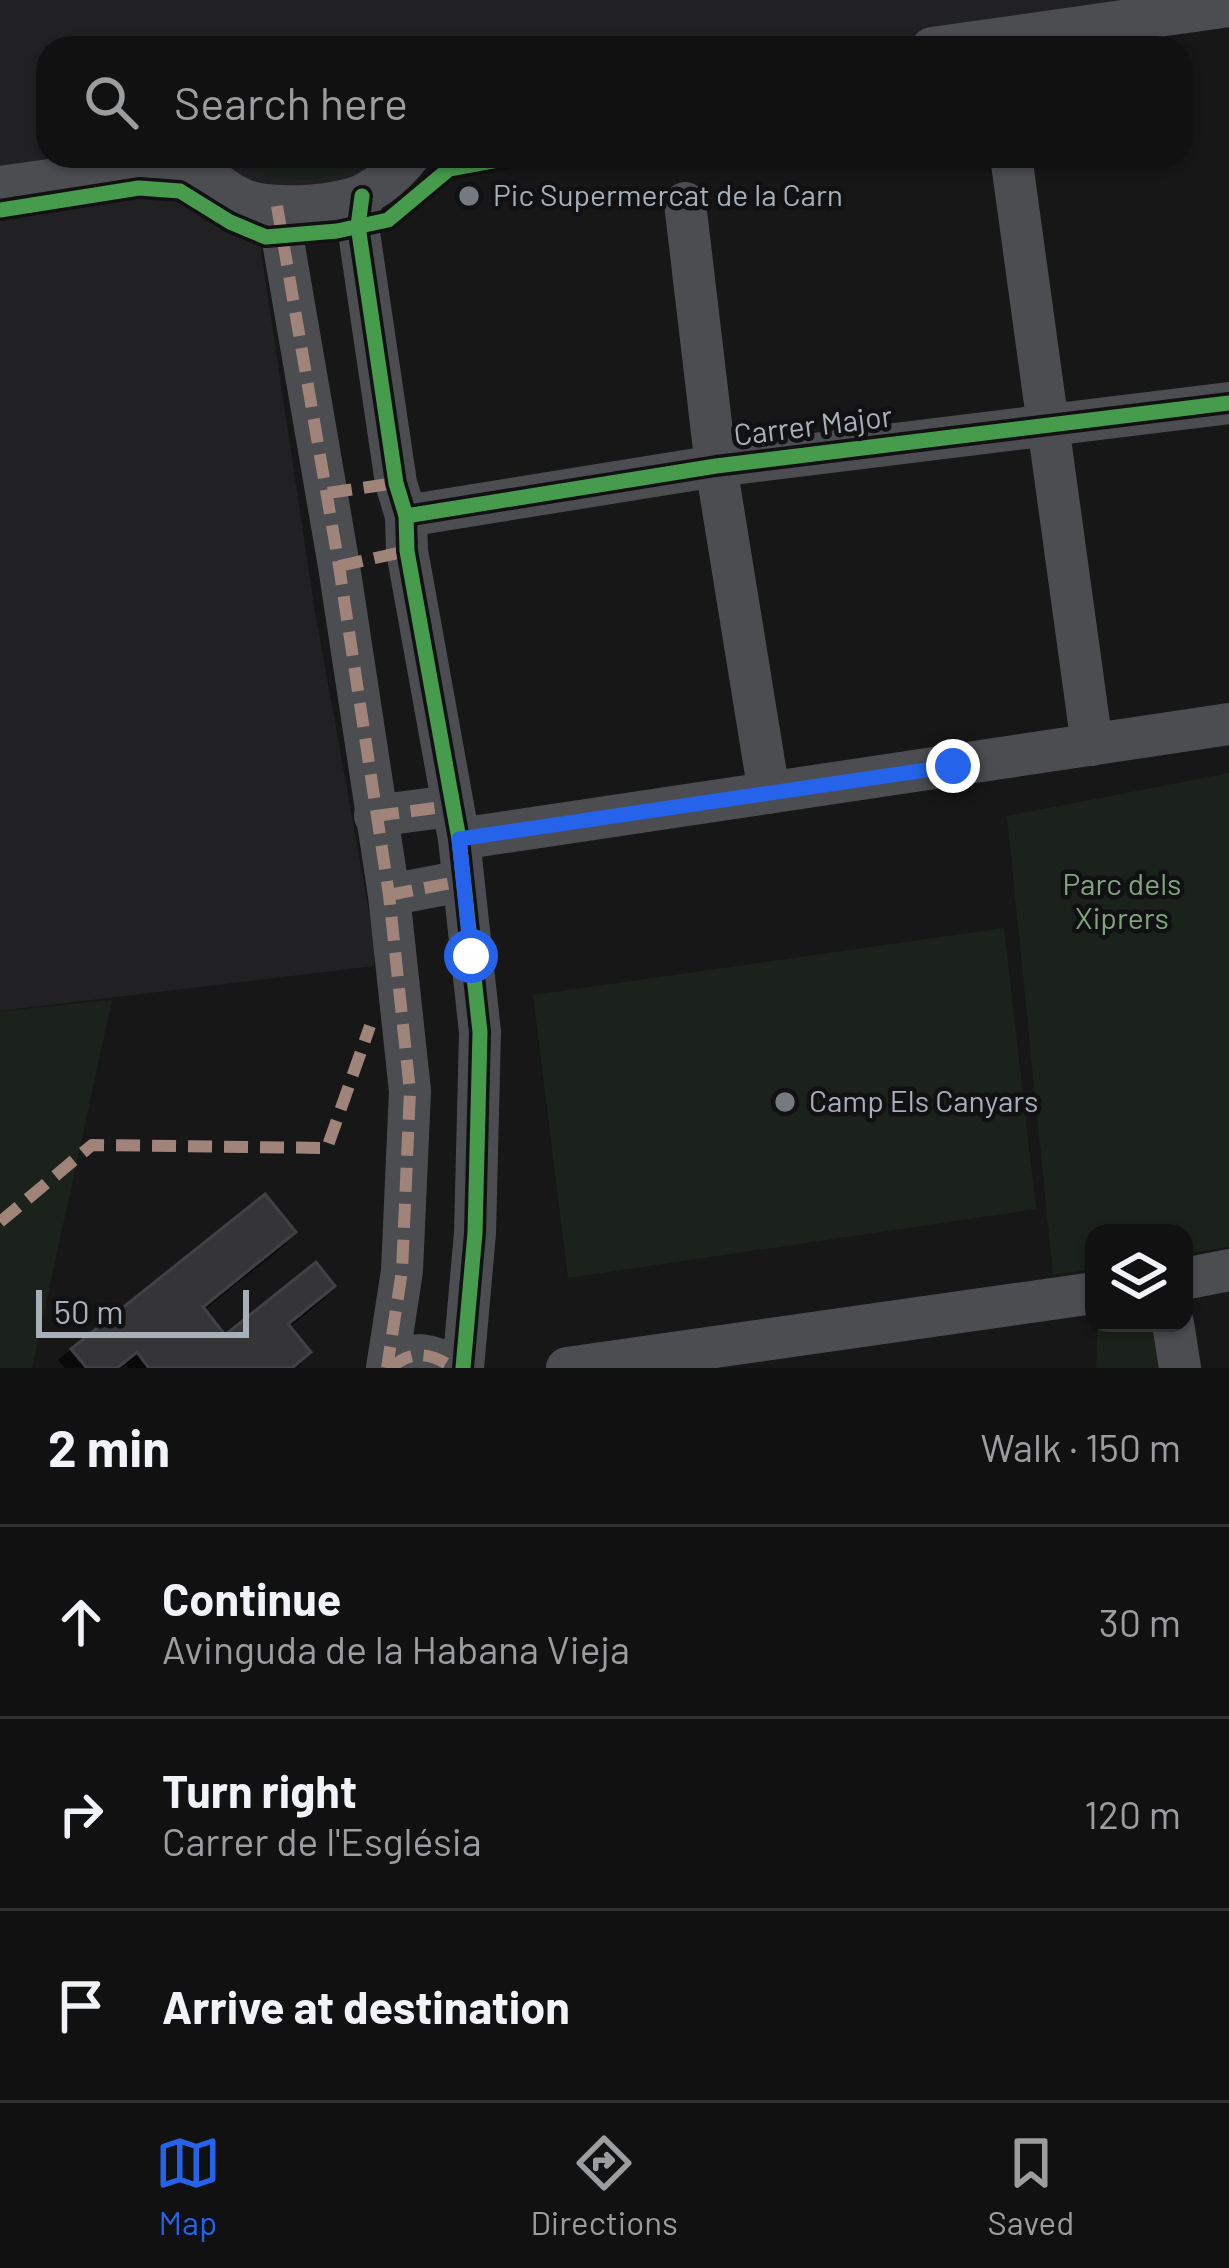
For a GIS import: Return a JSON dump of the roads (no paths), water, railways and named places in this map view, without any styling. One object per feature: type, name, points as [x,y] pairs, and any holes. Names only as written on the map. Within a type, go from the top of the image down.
[{"type":"street","points":[[1017,36],[1229,6]]},
{"type":"street","points":[[0,188],[128,168]]},
{"type":"street","points":[[201,168],[220,188],[249,202],[277,206],[362,196],[398,168]]},
{"type":"street","points":[[1013,168],[1092,745]]},
{"type":"street","points":[[362,196],[358,226],[457,842],[480,1032],[475,1233],[463,1368]]},
{"type":"street","points":[[685,203],[716,466],[769,793]]},
{"type":"street","points":[[277,206],[339,566],[388,895],[410,1091],[402,1271],[389,1368]]},
{"type":"street","name":"Carrer Major","points":[[403,517],[716,466],[1229,403]]},
{"type":"street","points":[[328,493],[403,517]]},
{"type":"street","points":[[339,566],[403,517]]},
{"type":"street","points":[[375,816],[457,842],[1229,724]]},
{"type":"street","points":[[388,895],[457,842]]},
{"type":"street","points":[[1193,1277],[1229,1270]]},
{"type":"street","points":[[567,1368],[1085,1294]]},
{"type":"street","points":[[1174,1332],[1180,1368]]},
{"type":"street","points":[[389,1368],[418,1354],[436,1357],[453,1368]]},
{"type":"place","name":"Pic Supermercat de la Carn","points":[[469,196]]},
{"type":"place","name":"Camp Els Canyars","points":[[785,1102]]},
{"type":"park label","name":"Parc dels Xiprers","points":[[1122,902]]}]
